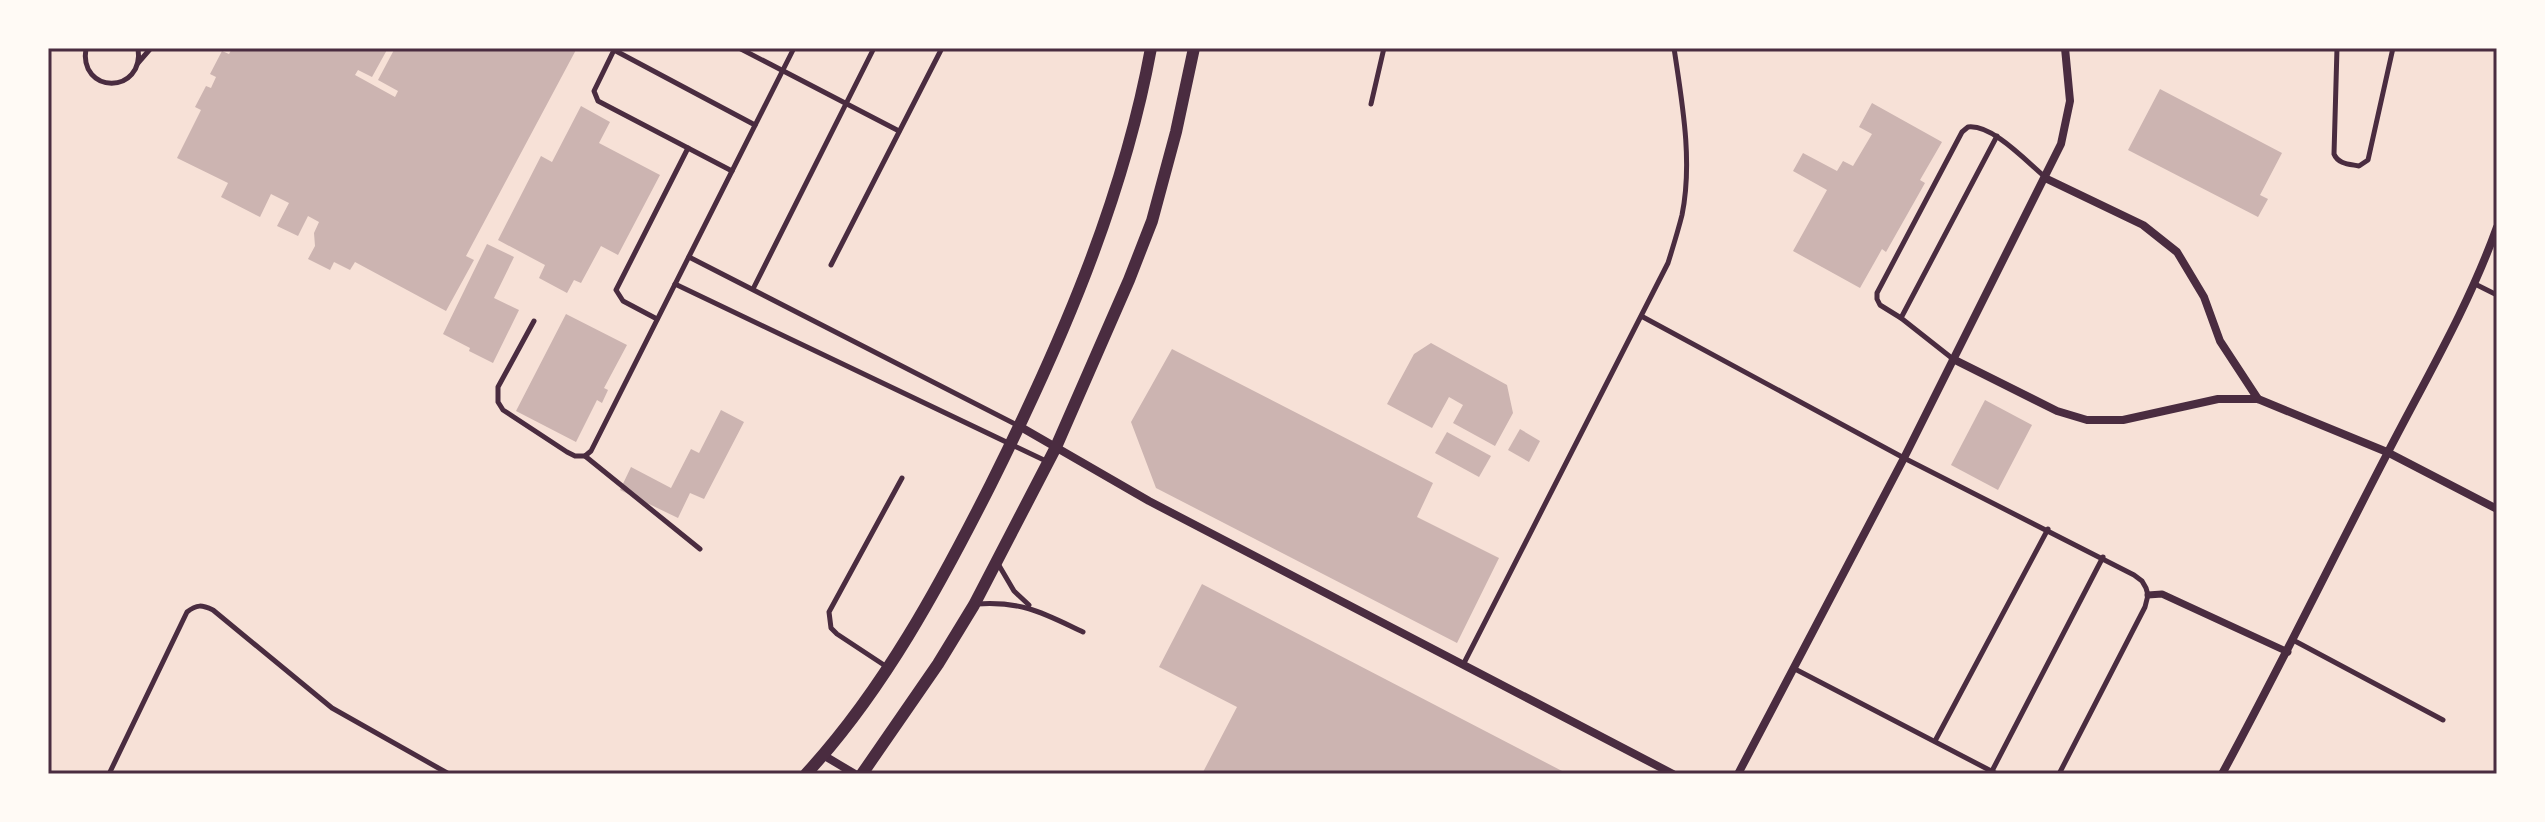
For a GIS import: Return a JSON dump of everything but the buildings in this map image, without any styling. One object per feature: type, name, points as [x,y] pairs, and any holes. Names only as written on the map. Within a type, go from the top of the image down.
[{"type":"street","points":[[806,774],[887,667],[931,598],[1011,443],[1097,246],[1123,167],[1151,48]]},
{"type":"street","points":[[862,774],[931,676],[974,605],[1056,447],[1152,221],[1194,48]]},
{"type":"street","points":[[1738,774],[1904,458],[2045,178],[2066,128],[2070,101],[2065,48]]},
{"type":"street","points":[[2045,178],[2143,225],[2177,252],[2204,297],[2220,341],[2258,399]]},
{"type":"street","points":[[2222,774],[2288,652],[2387,452],[2437,362],[2475,284],[2497,227]]},
{"type":"street","points":[[1953,359],[2057,411],[2087,420],[2123,420],[2218,399],[2258,399],[2387,452],[2497,509]]},
{"type":"street","points":[[1019,426],[1149,501],[1673,774]]},
{"type":"street","points":[[2148,595],[2162,594],[2288,652]]},
{"type":"street","points":[[823,755],[855,774]]},
{"type":"lane","points":[[86,48],[86,66],[96,79],[104,83],[121,82],[134,72],[151,48]]},
{"type":"lane","points":[[138,48],[138,64]]},
{"type":"lane","points":[[739,48],[899,131]]},
{"type":"lane","points":[[585,456],[591,451],[794,48]]},
{"type":"lane","points":[[753,289],[874,48]]},
{"type":"lane","points":[[831,265],[942,48]]},
{"type":"lane","points":[[1371,104],[1384,48]]},
{"type":"lane","points":[[1463,665],[1668,263],[1682,213],[1686,147],[1674,48]]},
{"type":"lane","points":[[2337,48],[2334,154],[2342,163],[2359,166],[2368,160],[2393,48]]},
{"type":"lane","points":[[732,171],[598,101],[594,91],[615,49],[755,125]]},
{"type":"lane","points":[[1953,359],[1880,305],[1877,293],[1962,132],[1974,126],[1997,136],[2045,178]]},
{"type":"lane","points":[[1901,318],[1997,136]]},
{"type":"lane","points":[[657,319],[623,301],[616,290],[688,148]]},
{"type":"lane","points":[[689,257],[1019,426]]},
{"type":"lane","points":[[675,284],[1048,462]]},
{"type":"lane","points":[[2475,284],[2497,295]]},
{"type":"lane","points":[[1643,317],[1904,458],[2103,557],[2142,581],[2148,595],[2145,607],[2059,774]]},
{"type":"lane","points":[[534,321],[498,387],[498,402],[503,410],[567,452],[585,456],[700,549]]},
{"type":"lane","points":[[887,667],[837,634],[831,628],[829,612],[902,478]]},
{"type":"lane","points":[[1935,741],[2048,529]]},
{"type":"lane","points":[[1795,669],[1994,773],[2103,557]]},
{"type":"lane","points":[[997,561],[1014,591],[1030,607]]},
{"type":"lane","points":[[109,774],[187,612],[194,606],[202,605],[213,610],[332,708],[449,774]]},
{"type":"lane","points":[[974,605],[1030,607],[1083,632]]},
{"type":"lane","points":[[2293,640],[2443,720]]}]
